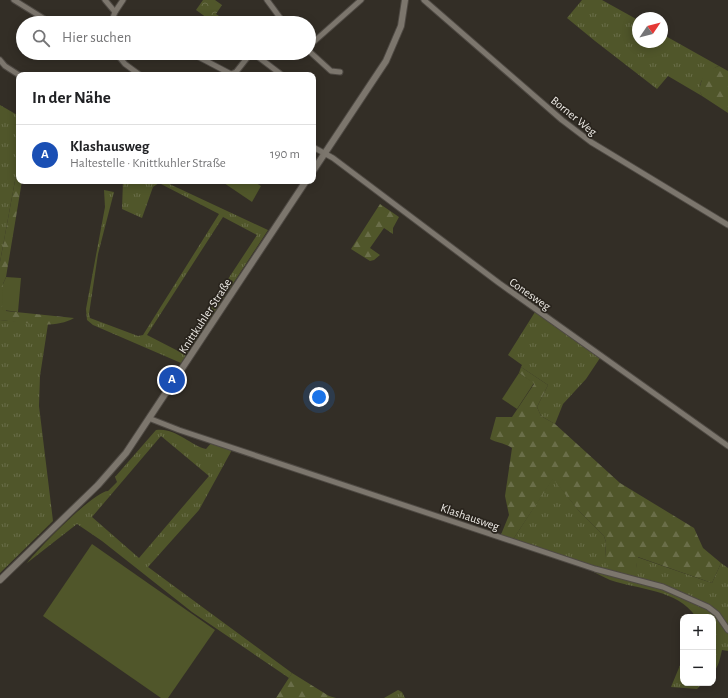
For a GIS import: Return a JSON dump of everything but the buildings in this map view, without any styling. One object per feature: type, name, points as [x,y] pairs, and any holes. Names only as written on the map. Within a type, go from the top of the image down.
[{"type":"street","points":[[14,0],[40,16]]},
{"type":"street","points":[[105,0],[115,12]]},
{"type":"street","points":[[114,16],[123,0]]},
{"type":"street","points":[[267,0],[279,16]]},
{"type":"street","points":[[316,40],[361,0]]},
{"type":"street","points":[[316,166],[386,61],[401,26],[405,0]]},
{"type":"street","name":"Borner Weg","points":[[424,0],[556,115],[591,142],[728,225]]},
{"type":"street","points":[[316,57],[331,71],[340,72]]},
{"type":"street","points":[[0,60],[5,66],[16,73]]},
{"type":"street","points":[[122,60],[136,72]]},
{"type":"street","points":[[205,60],[228,72]]},
{"type":"street","points":[[236,72],[246,60]]},
{"type":"street","points":[[262,60],[278,72]]},
{"type":"street","name":"Conesweg","points":[[316,148],[325,152],[383,194],[499,284],[728,446]]},
{"type":"street","name":"Knittkuhler Straße","points":[[0,580],[111,472],[126,454],[304,184]]},
{"type":"street","name":"Klashausweg","points":[[150,418],[179,430],[511,542],[595,569],[648,581],[708,607],[717,614],[728,630]]},
{"type":"green space","points":[[203,0],[215,0],[222,5],[216,14],[219,16],[204,16],[196,10]]},
{"type":"green space","points":[[582,0],[602,0],[632,17],[632,48],[668,48],[668,37],[719,66],[710,71],[703,78],[700,86],[702,96],[668,76],[657,89],[567,18]]},
{"type":"green space","points":[[719,66],[728,71],[728,113],[702,96],[699,90],[704,72]]},
{"type":"green space","points":[[0,105],[16,114],[16,175],[0,262]]},
{"type":"green space","points":[[16,175],[16,184],[22,184],[6,277],[3,284],[6,311],[74,318],[57,324],[38,324],[0,320],[0,262]]},
{"type":"green space","points":[[123,184],[158,184],[153,187],[142,218],[122,209]]},
{"type":"green space","points":[[161,184],[169,184],[268,230],[181,363],[93,325],[87,320],[86,309],[105,207],[104,190],[114,192],[98,254],[89,314],[90,318],[138,336],[143,335],[219,214]],"holes":[[[223,217],[257,235],[180,352],[147,335]]]},
{"type":"green space","points":[[225,184],[258,184],[261,186],[252,202]]},
{"type":"green space","points":[[380,204],[399,217],[393,228],[393,234],[384,228],[370,248],[380,255],[374,260],[370,261],[351,249]]},
{"type":"green space","points":[[6,277],[21,278],[18,312],[3,310],[2,308],[3,284]]},
{"type":"green space","points":[[535,312],[600,358],[586,379],[563,404],[555,424],[541,416],[537,407],[548,385],[521,367],[522,365],[508,355]]},
{"type":"green space","points":[[0,320],[48,324],[40,376],[39,406],[53,521],[0,573]]},
{"type":"green space","points":[[521,367],[548,385],[537,407],[541,416],[555,424],[620,483],[694,528],[703,548],[721,563],[712,583],[638,557],[634,571],[608,567],[605,558],[606,542],[604,536],[579,511],[553,479],[512,541],[500,537],[509,515],[505,496],[512,448],[490,439],[496,417],[512,417],[534,384],[519,373]]},
{"type":"green space","points":[[519,373],[534,383],[517,409],[502,399]]},
{"type":"green space","points":[[156,430],[170,431],[206,449],[212,442],[233,448],[199,510],[148,567],[292,673],[289,678],[192,612],[102,541],[77,524],[27,563],[79,510],[91,500],[108,491],[117,482],[115,477]],"holes":[[[161,436],[209,476],[139,558],[92,517]]]},
{"type":"green space","points":[[553,478],[579,511],[604,536],[606,542],[605,558],[636,568],[637,557],[712,583],[721,563],[728,568],[728,629],[717,614],[663,586],[648,580],[595,569],[512,541]]},
{"type":"green space","points":[[92,544],[215,630],[168,698],[161,698],[43,616]]},
{"type":"green space","points":[[590,570],[648,582],[713,611],[715,614],[693,614],[679,601],[668,596],[610,580]]},
{"type":"green space","points":[[716,615],[728,631],[728,651],[722,650],[716,668]]},
{"type":"green space","points":[[680,665],[680,686],[700,686],[697,689],[671,687]]},
{"type":"green space","points":[[292,673],[329,696],[336,698],[276,698]]},
{"type":"green space","points":[[398,690],[402,692],[405,698],[384,698]]},
{"type":"place","name":"Klashausweg","points":[[172,380]]}]
